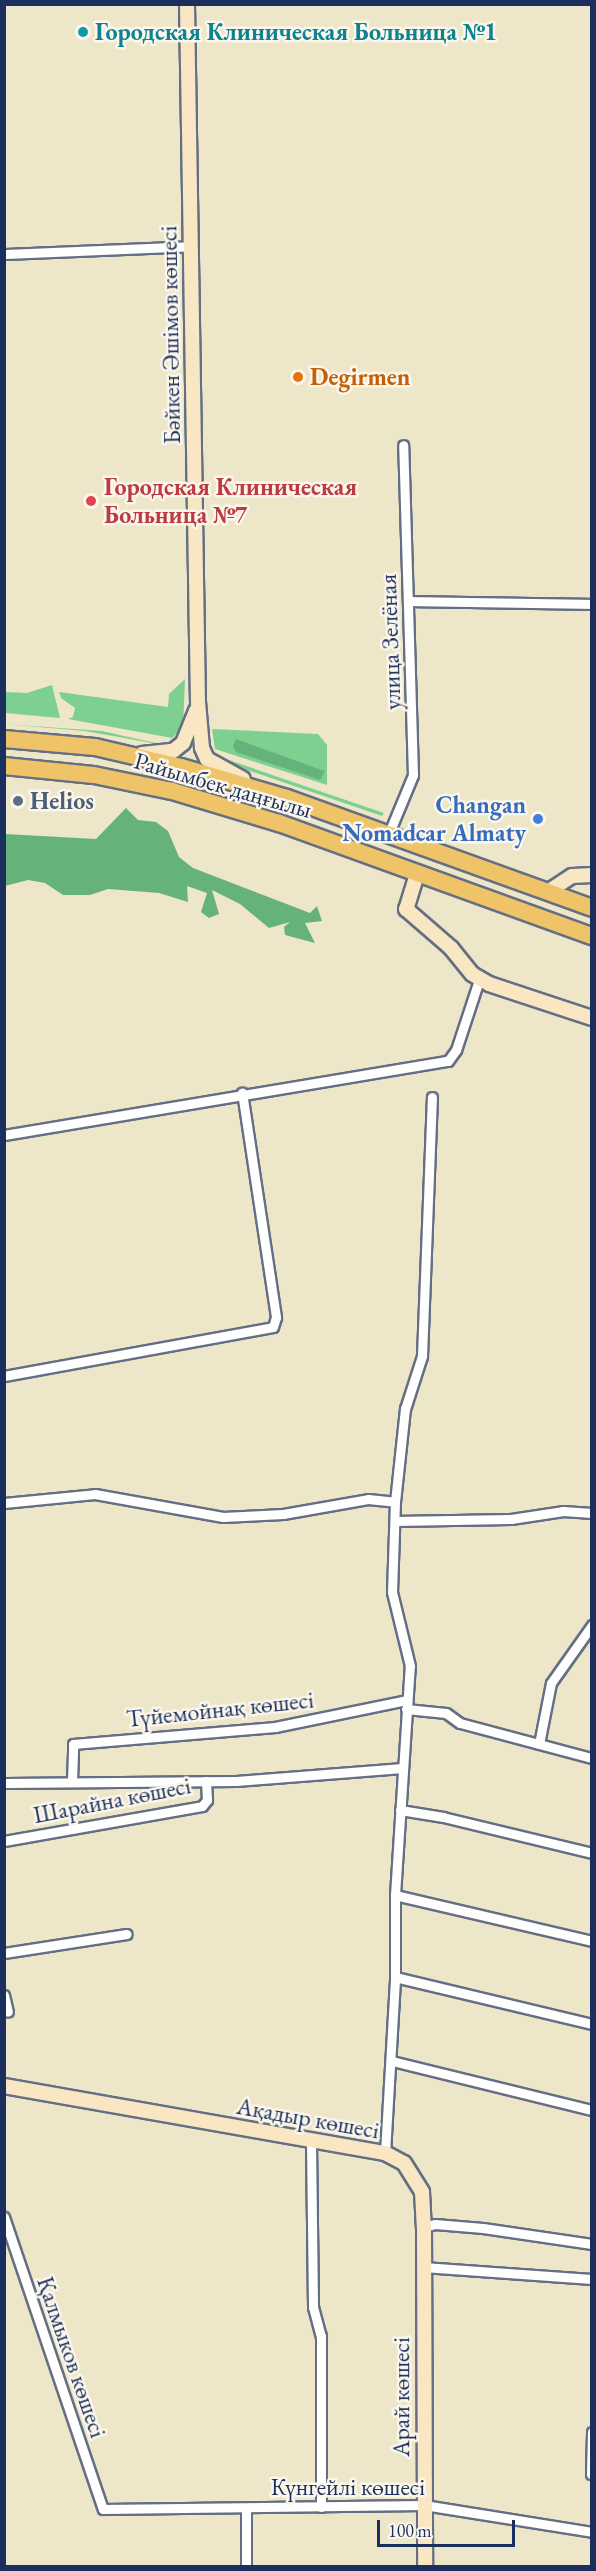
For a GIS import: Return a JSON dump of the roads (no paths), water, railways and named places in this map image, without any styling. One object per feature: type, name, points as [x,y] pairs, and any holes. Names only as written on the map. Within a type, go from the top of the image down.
[{"type":"highway","name":"Райымбек даңғылы","points":[[4,739],[133,754],[286,798],[591,908]]},
{"type":"highway","name":"Райымбек даңғылы","points":[[4,766],[94,775],[172,791],[279,823],[591,936]]},
{"type":"highway","points":[[520,881],[591,898]]},
{"type":"highway","points":[[511,907],[591,948]]},
{"type":"street","name":"Бәйкен Әшімов көшесі","points":[[187,4],[198,702]]},
{"type":"street","points":[[4,254],[192,246]]},
{"type":"street","name":"улица Зелёная","points":[[389,834],[413,776],[403,445]]},
{"type":"street","points":[[409,601],[591,604]]},
{"type":"street","points":[[133,754],[161,754],[183,743],[198,702]]},
{"type":"street","points":[[198,702],[207,759],[220,769],[286,798]]},
{"type":"street","points":[[417,874],[406,909],[451,948],[479,980],[591,1018]]},
{"type":"street","points":[[552,889],[572,876],[591,875]]},
{"type":"street","points":[[4,1135],[448,1061],[456,1050],[479,980]]},
{"type":"street","points":[[4,1376],[273,1327],[276,1317],[242,1094]]},
{"type":"street","points":[[385,2153],[392,2061],[395,1894],[410,1666],[392,1592],[395,1502],[405,1408],[422,1356],[432,1097]]},
{"type":"street","points":[[4,1503],[95,1494],[223,1517],[283,1514],[368,1499],[395,1502]]},
{"type":"street","points":[[395,1521],[511,1518],[562,1511],[591,1513]]},
{"type":"street","points":[[539,1744],[551,1683],[591,1625]]},
{"type":"street","points":[[406,1705],[446,1713],[460,1723],[591,1758]]},
{"type":"street","name":"Түйемойнақ көшесі","points":[[72,1781],[73,1744],[275,1727],[406,1705]]},
{"type":"street","points":[[4,1784],[72,1781],[206,1781],[402,1768]]},
{"type":"street","name":"Шарайна көшесі","points":[[4,1841],[202,1806],[207,1800],[206,1781]]},
{"type":"street","points":[[400,1810],[443,1816],[591,1854]]},
{"type":"street","points":[[395,1894],[591,1941]]},
{"type":"street","points":[[4,1953],[127,1934]]},
{"type":"street","points":[[395,1977],[591,2024]]},
{"type":"street","points":[[4,1995],[8,2012]]},
{"type":"street","points":[[392,2061],[591,2110]]},
{"type":"street","name":"Ақадыр көшесі","points":[[4,2086],[311,2142],[385,2153],[404,2163],[414,2176],[422,2192],[424,2227]]},
{"type":"street","points":[[311,2142],[313,2307],[321,2336],[321,2507]]},
{"type":"street","name":"Қалмыков көшесі","points":[[4,2217],[104,2509]]},
{"type":"street","points":[[424,2227],[435,2224],[483,2228],[591,2244]]},
{"type":"street","name":"Арай көшесі","points":[[424,2227],[425,2566]]},
{"type":"street","points":[[423,2267],[591,2279]]},
{"type":"street","points":[[591,2432],[591,2474]]},
{"type":"street","name":"Күнгейлі көшесі","points":[[104,2509],[424,2505],[591,2532]]},
{"type":"street","points":[[246,2508],[246,2566]]},
{"type":"place","name":"Городская Клиническая Больница №1","points":[[83,32]]},
{"type":"place","name":"Degirmen","points":[[298,377]]},
{"type":"place","name":"Городская Клиническая Больница №7","points":[[91,501]]},
{"type":"place","name":"Helios","points":[[18,801]]},
{"type":"place","name":"Changan Nomadcar Almaty","points":[[538,819]]}]
